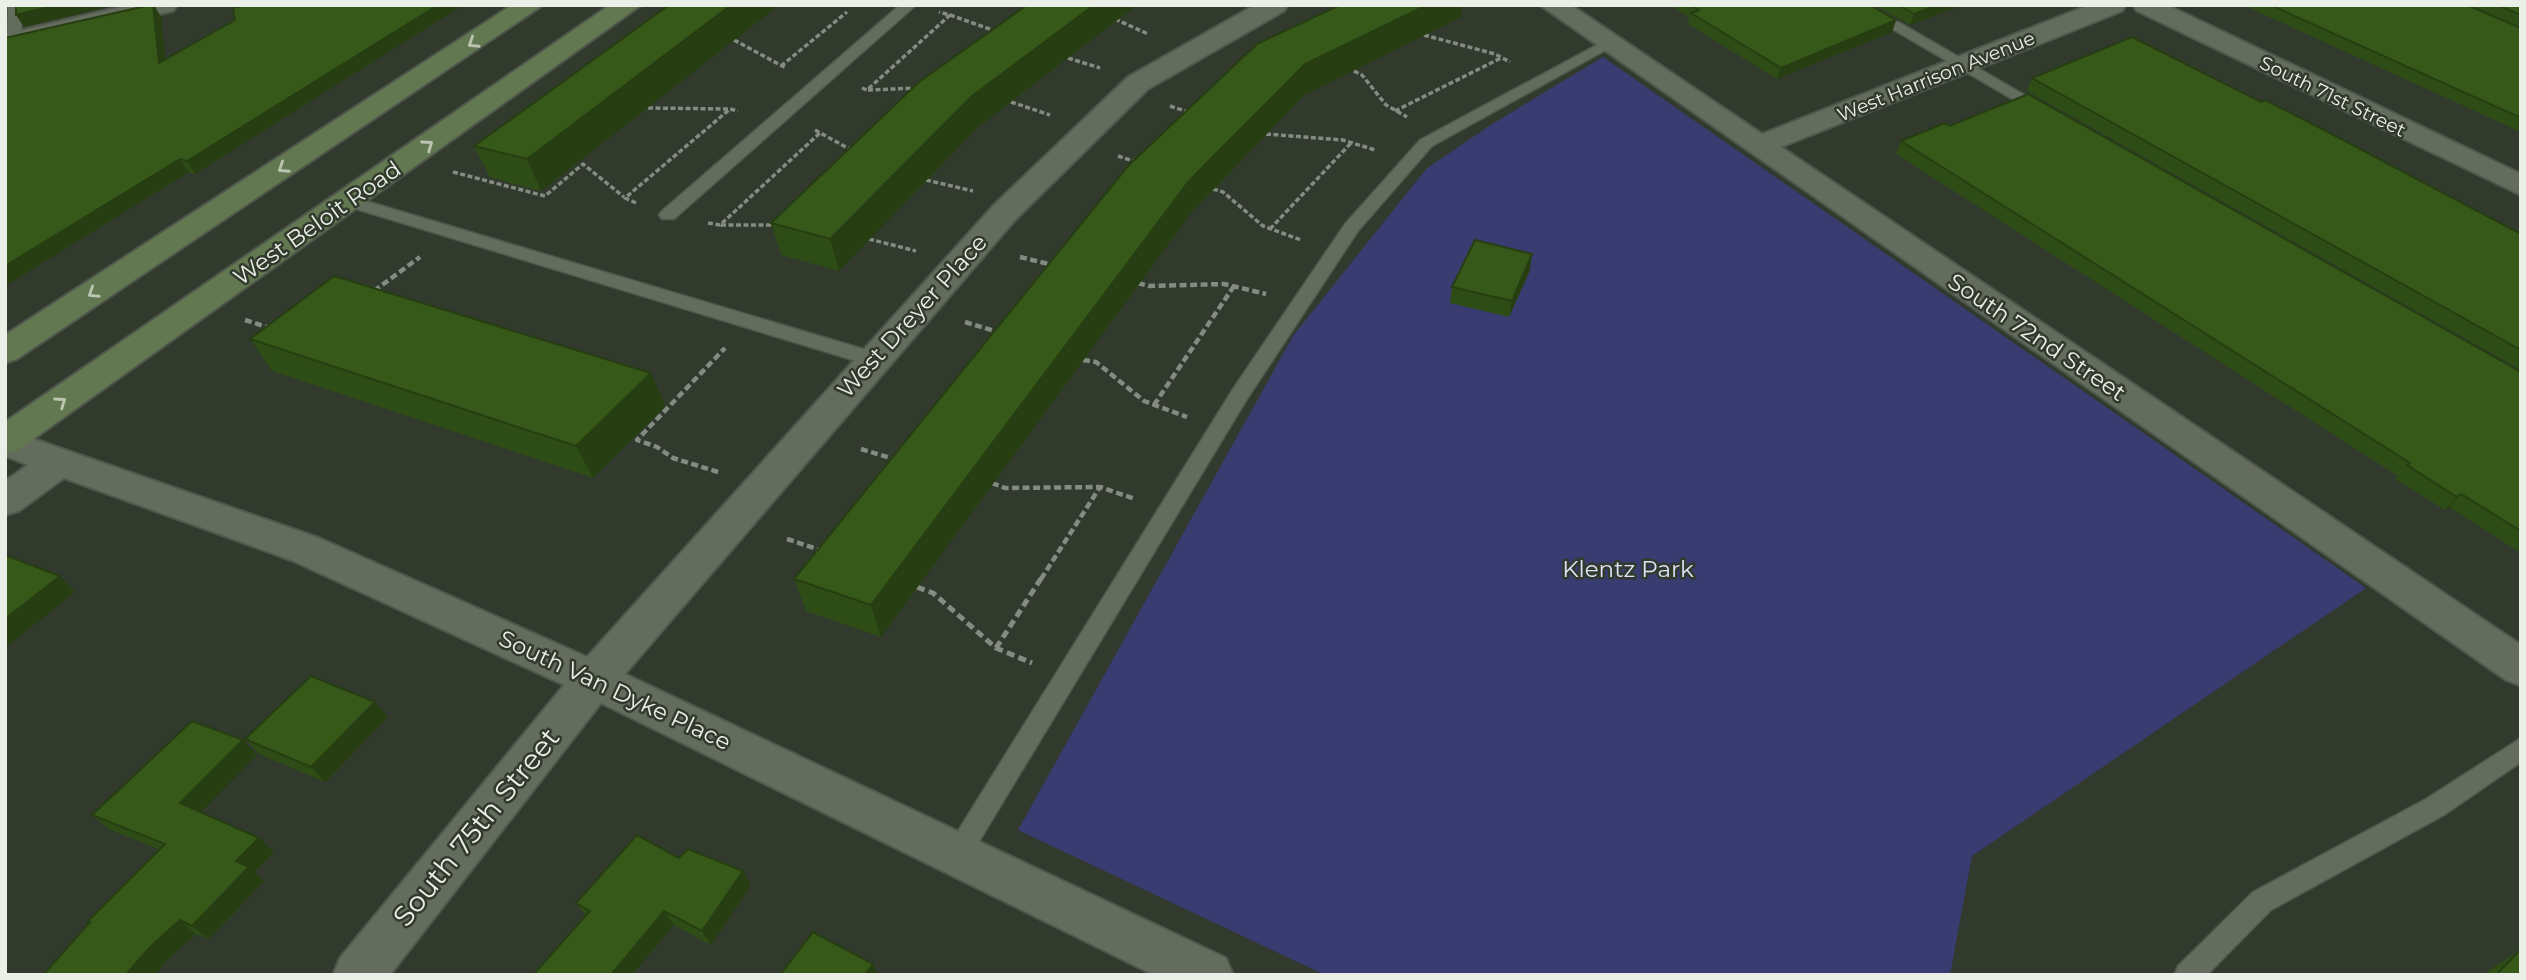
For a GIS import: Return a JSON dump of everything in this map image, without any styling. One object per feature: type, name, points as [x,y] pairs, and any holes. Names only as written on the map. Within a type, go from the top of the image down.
[{"type":"main road","points":[[5,351],[530,5]]},
{"type":"main road","name":"West Beloit Road","points":[[5,442],[628,5]]},
{"type":"street","points":[[10,41],[164,5]]},
{"type":"street","name":"West Dreyer Place","points":[[594,679],[1003,213],[1138,83],[1275,5]]},
{"type":"street","name":"South 72nd Street","points":[[1553,5],[2521,668]]},
{"type":"street","name":"West Harrison Avenue","points":[[1758,146],[2113,5]]},
{"type":"street","name":"South 71st Street","points":[[2146,5],[2521,186]]},
{"type":"street","name":"South Van Dyke Place","points":[[5,442],[305,549],[594,679],[1208,975]]},
{"type":"street","points":[[5,501],[59,461]]},
{"type":"street","name":"South 75th Street","points":[[358,975],[594,679]]},
{"type":"lane","points":[[10,41],[15,5]]},
{"type":"lane","points":[[668,215],[909,5]]},
{"type":"lane","points":[[1858,5],[2054,116]]},
{"type":"lane","points":[[957,855],[1168,510],[1299,302],[1334,252],[1409,161],[1438,136],[1608,43]]},
{"type":"lane","points":[[349,201],[873,359]]},
{"type":"lane","points":[[2188,975],[2262,901],[2435,807],[2521,748]]},
{"type":"path","points":[[734,40],[780,66],[855,5]]},
{"type":"path","points":[[950,15],[999,32]]},
{"type":"path","points":[[1110,17],[1156,37]]},
{"type":"path","points":[[1424,35],[1501,57],[1541,79]]},
{"type":"path","points":[[1395,111],[1501,57]]},
{"type":"path","points":[[1068,58],[1106,70]]},
{"type":"path","points":[[1353,71],[1362,75],[1386,106],[1438,136]]},
{"type":"path","points":[[867,90],[927,87]]},
{"type":"path","points":[[1011,102],[1051,115]]},
{"type":"path","points":[[1162,104],[1199,115]]},
{"type":"path","points":[[648,107],[730,108]]},
{"type":"path","points":[[821,132],[855,152]]},
{"type":"path","points":[[1266,134],[1351,143],[1409,161]]},
{"type":"path","points":[[1269,229],[1351,143]]},
{"type":"path","points":[[1110,154],[1147,165]]},
{"type":"path","points":[[442,169],[545,196],[583,164],[625,198]]},
{"type":"path","points":[[926,180],[976,192]]},
{"type":"path","points":[[1213,189],[1223,192],[1269,229],[1334,252]]},
{"type":"path","points":[[720,225],[786,225]]},
{"type":"path","points":[[372,293],[450,231]]},
{"type":"path","points":[[869,239],[920,252]]},
{"type":"path","points":[[1020,257],[1059,267]]},
{"type":"path","points":[[1138,283],[1234,286],[1299,302]]},
{"type":"path","points":[[1154,405],[1234,286]]},
{"type":"path","points":[[718,472],[673,458],[637,440],[750,321]]},
{"type":"path","points":[[965,322],[1009,335]]},
{"type":"path","points":[[257,323],[282,331]]},
{"type":"path","points":[[1083,360],[1096,362],[1144,401],[1220,428]]},
{"type":"path","points":[[861,449],[908,463]]},
{"type":"path","points":[[992,483],[1006,488],[1100,487],[1168,510]]},
{"type":"path","points":[[996,648],[1100,487]]},
{"type":"path","points":[[787,539],[835,555]]},
{"type":"path","points":[[918,587],[933,593],[996,648],[1067,676]]},
{"type":"green space","name":"Klentz Park","points":[[1603,57],[2366,588],[1972,856],[1950,975],[1325,975],[1018,830],[1293,336],[1426,169],[1489,126]]},
{"type":"building","points":[[16,5],[56,5],[16,15]]},
{"type":"building","points":[[153,5],[159,63],[235,20],[233,8],[246,5],[438,5],[187,161],[180,159],[5,266],[5,38]]},
{"type":"building","points":[[669,5],[731,5],[527,159],[474,146]]},
{"type":"building","points":[[1027,5],[1094,5],[972,96],[830,239],[771,223],[919,82]]},
{"type":"building","points":[[1340,5],[1427,5],[1305,64],[1189,181],[871,605],[794,579],[1128,166],[1257,44]]},
{"type":"building","points":[[1691,5],[1870,5],[1896,20],[1781,68],[1691,13],[1699,10]]},
{"type":"building","points":[[1899,5],[1937,5],[1914,14]]},
{"type":"building","points":[[2270,5],[2467,5],[2521,28],[2521,118]]},
{"type":"building","points":[[2497,5],[2521,5],[2521,15]]},
{"type":"building","points":[[2132,37],[2261,102],[2265,100],[2521,234],[2521,350],[2032,78]]},
{"type":"building","points":[[2028,94],[2521,372],[2521,531],[2461,494],[2457,497],[2407,465],[2410,463],[1901,141],[1945,123],[1950,126]]},
{"type":"building","points":[[1475,240],[1532,254],[1512,301],[1452,287]]},
{"type":"building","points":[[334,276],[651,373],[576,446],[250,339]]},
{"type":"building","points":[[5,555],[60,576],[5,619]]},
{"type":"building","points":[[311,676],[375,702],[311,767],[245,739]]},
{"type":"building","points":[[192,721],[243,740],[180,803],[259,838],[236,861],[249,867],[192,926],[180,920],[148,949],[126,975],[43,975],[90,922],[88,921],[165,844],[92,815]]},
{"type":"building","points":[[637,835],[679,858],[688,849],[743,871],[702,931],[664,911],[611,975],[533,975],[590,911],[576,903]]},
{"type":"building","points":[[813,932],[873,964],[865,975],[780,975]]},
{"type":"building","points":[[2521,949],[2521,975],[2496,975]]}]
